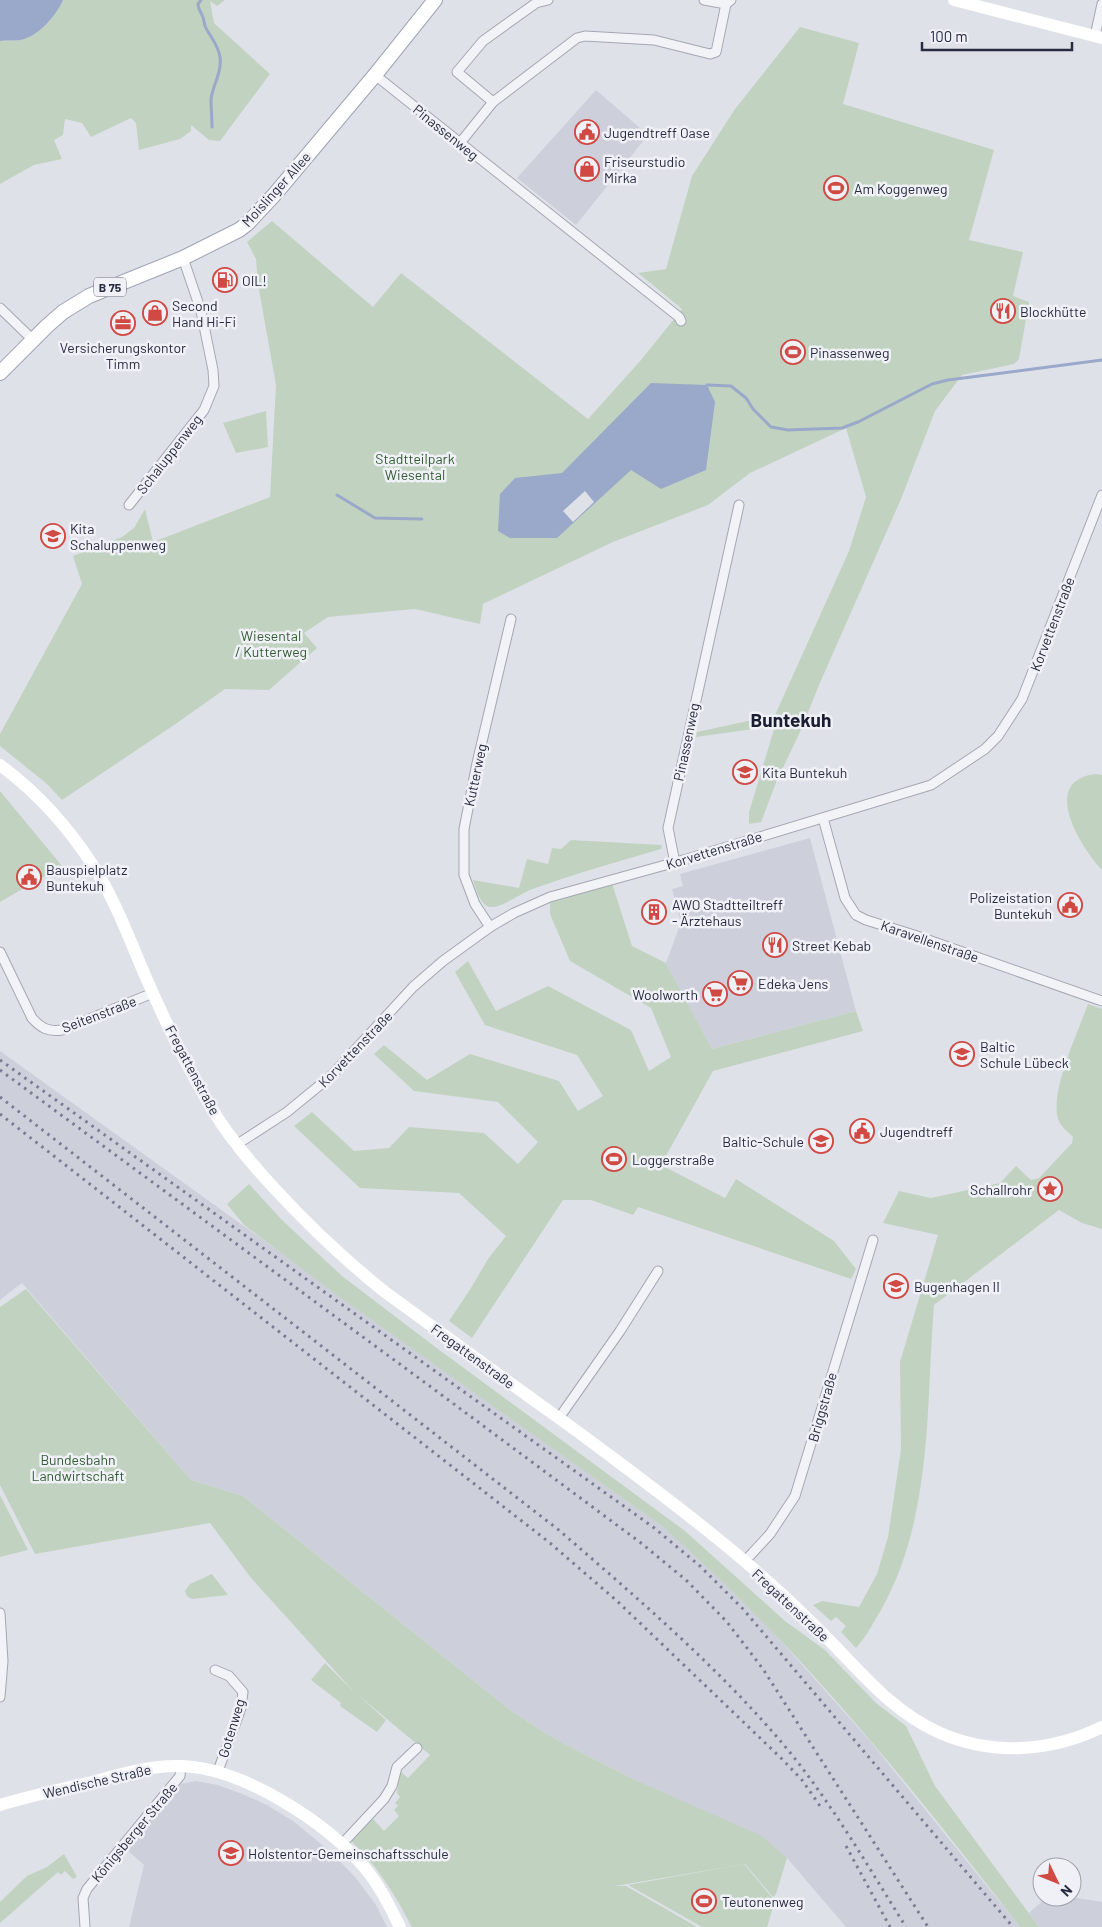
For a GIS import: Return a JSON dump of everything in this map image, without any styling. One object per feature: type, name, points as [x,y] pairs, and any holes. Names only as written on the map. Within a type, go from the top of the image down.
[{"type":"main road","name":"Moislinger Allee","points":[[0,373],[32,339],[63,312],[95,293],[184,258],[247,224],[275,194],[375,75],[435,0]]},
{"type":"street","points":[[493,102],[457,72],[483,41],[536,3],[548,0]]},
{"type":"street","points":[[460,143],[493,102],[577,38],[585,36],[654,40],[710,54],[716,52],[728,2],[704,0]]},
{"type":"street","points":[[954,0],[1098,37],[1102,4]]},
{"type":"street","name":"Pinassenweg","points":[[375,75],[681,320]]},
{"type":"street","name":"Schaluppenweg","points":[[129,505],[204,410],[214,386],[213,370],[201,311],[184,258]]},
{"type":"street","points":[[0,308],[32,339]]},
{"type":"street","name":"Korvettenstraße","points":[[236,1145],[288,1112],[324,1082],[413,988],[443,961],[490,927],[514,913],[550,898],[675,863],[931,785],[985,748],[998,736],[1022,699],[1102,495]]},
{"type":"street","name":"Pinassenweg","points":[[675,863],[668,828],[739,505]]},
{"type":"street","name":"Kutterweg","points":[[490,927],[475,904],[464,875],[464,829],[477,764],[511,619]]},
{"type":"street","name":"Fregattenstraße","points":[[0,765],[14,775],[48,807],[68,830],[95,869],[114,905],[153,993],[208,1102],[236,1145],[248,1161],[298,1215],[339,1254],[385,1292],[695,1518],[745,1561],[831,1642],[883,1696],[914,1720],[929,1728],[976,1745],[1022,1749],[1068,1740],[1102,1727]]},
{"type":"street","name":"Karavellenstraße","points":[[823,818],[845,898],[856,915],[1102,1001]]},
{"type":"street","name":"Seitenstraße","points":[[0,952],[32,1018],[38,1025],[47,1030],[62,1030],[153,993]]},
{"type":"street","name":"Briggstraße","points":[[745,1561],[770,1534],[794,1496],[872,1240]]},
{"type":"street","points":[[559,1418],[620,1331],[658,1271]]},
{"type":"street","points":[[0,1613],[3,1661],[0,1697]]},
{"type":"street","name":"Gotenweg","points":[[215,1670],[229,1676],[242,1692],[241,1708],[218,1771]]},
{"type":"street","points":[[342,1844],[384,1799],[392,1786],[397,1767],[417,1748]]},
{"type":"street","name":"Wendische Straße","points":[[0,1805],[136,1770],[181,1766],[218,1771],[272,1795],[294,1808],[342,1844],[366,1869],[384,1894],[400,1927]]},
{"type":"street","name":"Königsberger Straße","points":[[85,1927],[83,1904],[87,1889],[180,1776],[181,1766]]},
{"type":"shaded area","points":[[596,90],[648,135],[576,225],[517,178]]},
{"type":"shaded area","points":[[810,838],[856,1011],[712,1049],[666,963],[681,922],[672,889],[683,886],[680,874]]},
{"type":"shaded area","points":[[0,1051],[662,1526],[697,1556],[764,1622],[870,1741],[1020,1927],[846,1927],[787,1858],[555,1739],[510,1710],[243,1496],[191,1480],[22,1283],[0,1300]]},
{"type":"shaded area","name":"Holstentor-Gemeinschaftsschule","points":[[196,1781],[218,1785],[245,1795],[267,1805],[293,1821],[331,1852],[355,1877],[376,1905],[387,1927],[129,1927],[144,1865],[126,1849],[181,1784]]},
{"type":"shaded area","points":[[1082,1899],[1102,1902],[1102,1927],[1039,1927],[1029,1913],[1036,1907],[1082,1907]]},
{"type":"green space","points":[[63,0],[225,0],[217,6],[210,1],[214,23],[270,74],[220,141],[209,140],[191,125],[191,131],[180,139],[139,150],[136,123],[131,118],[91,137],[82,123],[65,119],[63,135],[54,140],[62,159],[34,165],[0,184],[0,41],[20,40],[33,35],[46,25]]},
{"type":"green space","name":"Stadtteilpark Wiesental","points":[[800,27],[859,43],[843,104],[994,150],[969,240],[1023,252],[1013,296],[1029,302],[1019,359],[1014,364],[962,375],[935,411],[901,499],[801,730],[777,780],[761,822],[749,824],[749,812],[775,726],[696,737],[697,732],[775,715],[849,551],[866,497],[846,428],[750,473],[708,505],[613,542],[483,604],[480,624],[415,609],[328,617],[304,633],[317,648],[269,690],[225,689],[62,800],[47,784],[0,746],[0,734],[82,584],[73,556],[122,537],[134,528],[145,509],[153,542],[270,497],[276,385],[258,284],[256,259],[247,242],[272,221],[373,307],[401,273],[588,419],[641,360],[682,309],[638,273],[666,269],[692,176],[735,109]]},
{"type":"green space","points":[[266,411],[268,447],[236,453],[223,423]]},
{"type":"green space","points":[[1096,774],[1102,775],[1102,870],[1093,860],[1075,831],[1069,816],[1067,801],[1070,788],[1079,779]]},
{"type":"green space","points":[[0,791],[62,866],[0,902]]},
{"type":"green space","points":[[571,840],[662,845],[661,849],[579,873],[530,890],[495,907],[487,906],[481,900],[473,880],[519,888],[527,859],[548,864],[552,848],[561,849]]},
{"type":"green space","points":[[611,880],[632,946],[666,963],[712,1049],[856,1011],[863,1031],[713,1071],[661,1165],[725,1198],[736,1179],[834,1241],[856,1269],[851,1279],[638,1207],[633,1215],[591,1200],[563,1200],[472,1338],[449,1321],[488,1259],[506,1236],[459,1193],[360,1188],[294,1126],[312,1112],[354,1151],[389,1148],[409,1127],[484,1133],[518,1164],[538,1142],[498,1102],[414,1091],[374,1054],[384,1045],[427,1080],[470,1054],[559,1081],[578,1111],[603,1096],[577,1055],[485,1025],[455,972],[468,961],[496,1011],[548,986],[631,1030],[649,1071],[671,1057],[651,1008],[570,961],[550,914],[550,897]]},
{"type":"green space","points":[[1088,1004],[1102,1009],[1102,1229],[1082,1223],[1059,1210],[934,1305],[924,1461],[919,1500],[910,1538],[898,1575],[881,1610],[856,1648],[841,1632],[846,1626],[836,1617],[831,1621],[813,1605],[822,1601],[859,1607],[877,1574],[888,1537],[901,1449],[900,1362],[938,1235],[883,1223],[899,1191],[931,1198],[1000,1183],[1016,1166],[1031,1180],[1039,1178],[1072,1143],[1073,1137],[1058,1119],[1058,1093],[1066,1062]]},
{"type":"green space","points":[[249,1184],[282,1220],[342,1276],[685,1531],[785,1621],[825,1650],[876,1703],[906,1726],[935,1786],[1039,1927],[1020,1927],[937,1821],[851,1718],[760,1619],[712,1571],[662,1526],[341,1298],[244,1225],[227,1204]]},
{"type":"green space","name":"Bundesbahn Landwirtschaft","points":[[26,1289],[191,1480],[243,1496],[510,1710],[555,1739],[633,1779],[762,1836],[787,1858],[776,1894],[773,1897],[745,1864],[615,1886],[626,1886],[697,1927],[412,1927],[385,1881],[370,1860],[351,1841],[373,1819],[384,1831],[399,1816],[394,1810],[398,1806],[395,1803],[400,1797],[397,1793],[399,1775],[401,1772],[408,1778],[430,1755],[357,1694],[386,1720],[377,1732],[340,1706],[341,1703],[311,1680],[325,1663],[355,1693],[251,1578],[210,1523],[35,1554],[0,1485],[0,1307]]},
{"type":"green space","points":[[0,1495],[28,1550],[0,1557]]},
{"type":"green space","points":[[212,1574],[228,1595],[192,1599],[187,1596],[185,1591],[190,1584]]},
{"type":"green space","points":[[64,1854],[77,1877],[73,1879],[65,1871],[61,1875],[58,1872],[0,1923],[0,1902],[27,1876],[47,1867]]},
{"type":"green space","points":[[744,1864],[775,1901],[767,1927],[702,1927],[628,1885]]},
{"type":"water","points":[[0,0],[63,0],[46,25],[33,35],[20,40],[0,41]]},
{"type":"water","points":[[651,383],[707,385],[715,402],[706,470],[661,489],[631,470],[557,538],[510,538],[498,531],[500,494],[515,478],[562,473]]},
{"type":"pier","points":[[585,491],[594,502],[573,522],[563,511]]},
{"type":"waterway","points":[[201,0],[198,4],[199,8],[205,26],[216,44],[220,57],[219,73],[211,99],[212,127]]},
{"type":"waterway","points":[[707,385],[731,386],[746,398],[753,409],[771,427],[788,430],[842,428],[858,422],[932,384],[948,380],[1102,360]]},
{"type":"waterway","points":[[337,495],[375,518],[422,519]]},
{"type":"railway","points":[[0,1060],[653,1527],[700,1566],[743,1609],[1013,1927]]},
{"type":"railway","points":[[0,1070],[641,1543],[686,1580],[727,1622],[763,1669],[928,1927]]},
{"type":"railway","points":[[0,1097],[560,1531],[676,1633],[758,1715],[800,1765],[848,1833],[906,1927]]},
{"type":"railway","points":[[0,1114],[550,1543],[617,1601],[782,1759],[802,1780],[820,1806]]},
{"type":"railway","points":[[846,1846],[890,1927]]},
{"type":"place","name":"Jugendtreff Oase","points":[[587,132]]},
{"type":"place","name":"Friseurstudio Mirka","points":[[587,169]]},
{"type":"place","name":"Am Koggenweg","points":[[836,188]]},
{"type":"place","name":"OIL!","points":[[225,280]]},
{"type":"place","name":"Blockhütte","points":[[1003,311]]},
{"type":"place","name":"Second Hand Hi-Fi","points":[[155,313]]},
{"type":"place","name":"Versicherungskontor Timm","points":[[123,323]]},
{"type":"place","name":"Pinassenweg","points":[[793,352]]},
{"type":"place","name":"Kita Schaluppenweg","points":[[53,536]]},
{"type":"place","name":"Kita Buntekuh","points":[[745,772]]},
{"type":"place","name":"Bauspielplatz Buntekuh","points":[[29,877]]},
{"type":"place","name":"Polizeistation Buntekuh","points":[[1070,905]]},
{"type":"place","name":"AWO Stadtteiltreff - Ärztehaus","points":[[654,912]]},
{"type":"place","name":"Street Kebab","points":[[775,945]]},
{"type":"place","name":"Edeka Jens","points":[[740,983]]},
{"type":"place","name":"Woolworth","points":[[715,994]]},
{"type":"place","name":"Baltic Schule Lübeck","points":[[962,1054]]},
{"type":"place","name":"Jugendtreff","points":[[862,1131]]},
{"type":"place","name":"Baltic-Schule","points":[[821,1141]]},
{"type":"place","name":"Loggerstraße","points":[[614,1159]]},
{"type":"place","name":"Schallrohr","points":[[1050,1189]]},
{"type":"place","name":"Bugenhagen II","points":[[896,1286]]},
{"type":"place","name":"Holstentor-Gemeinschaftsschule","points":[[231,1853]]},
{"type":"place","name":"Teutonenweg","points":[[704,1901]]},
{"type":"district","name":"Buntekuh","points":[[791,719]]},
{"type":"park label","name":"Wiesental / Kutterweg","points":[[271,644]]}]
